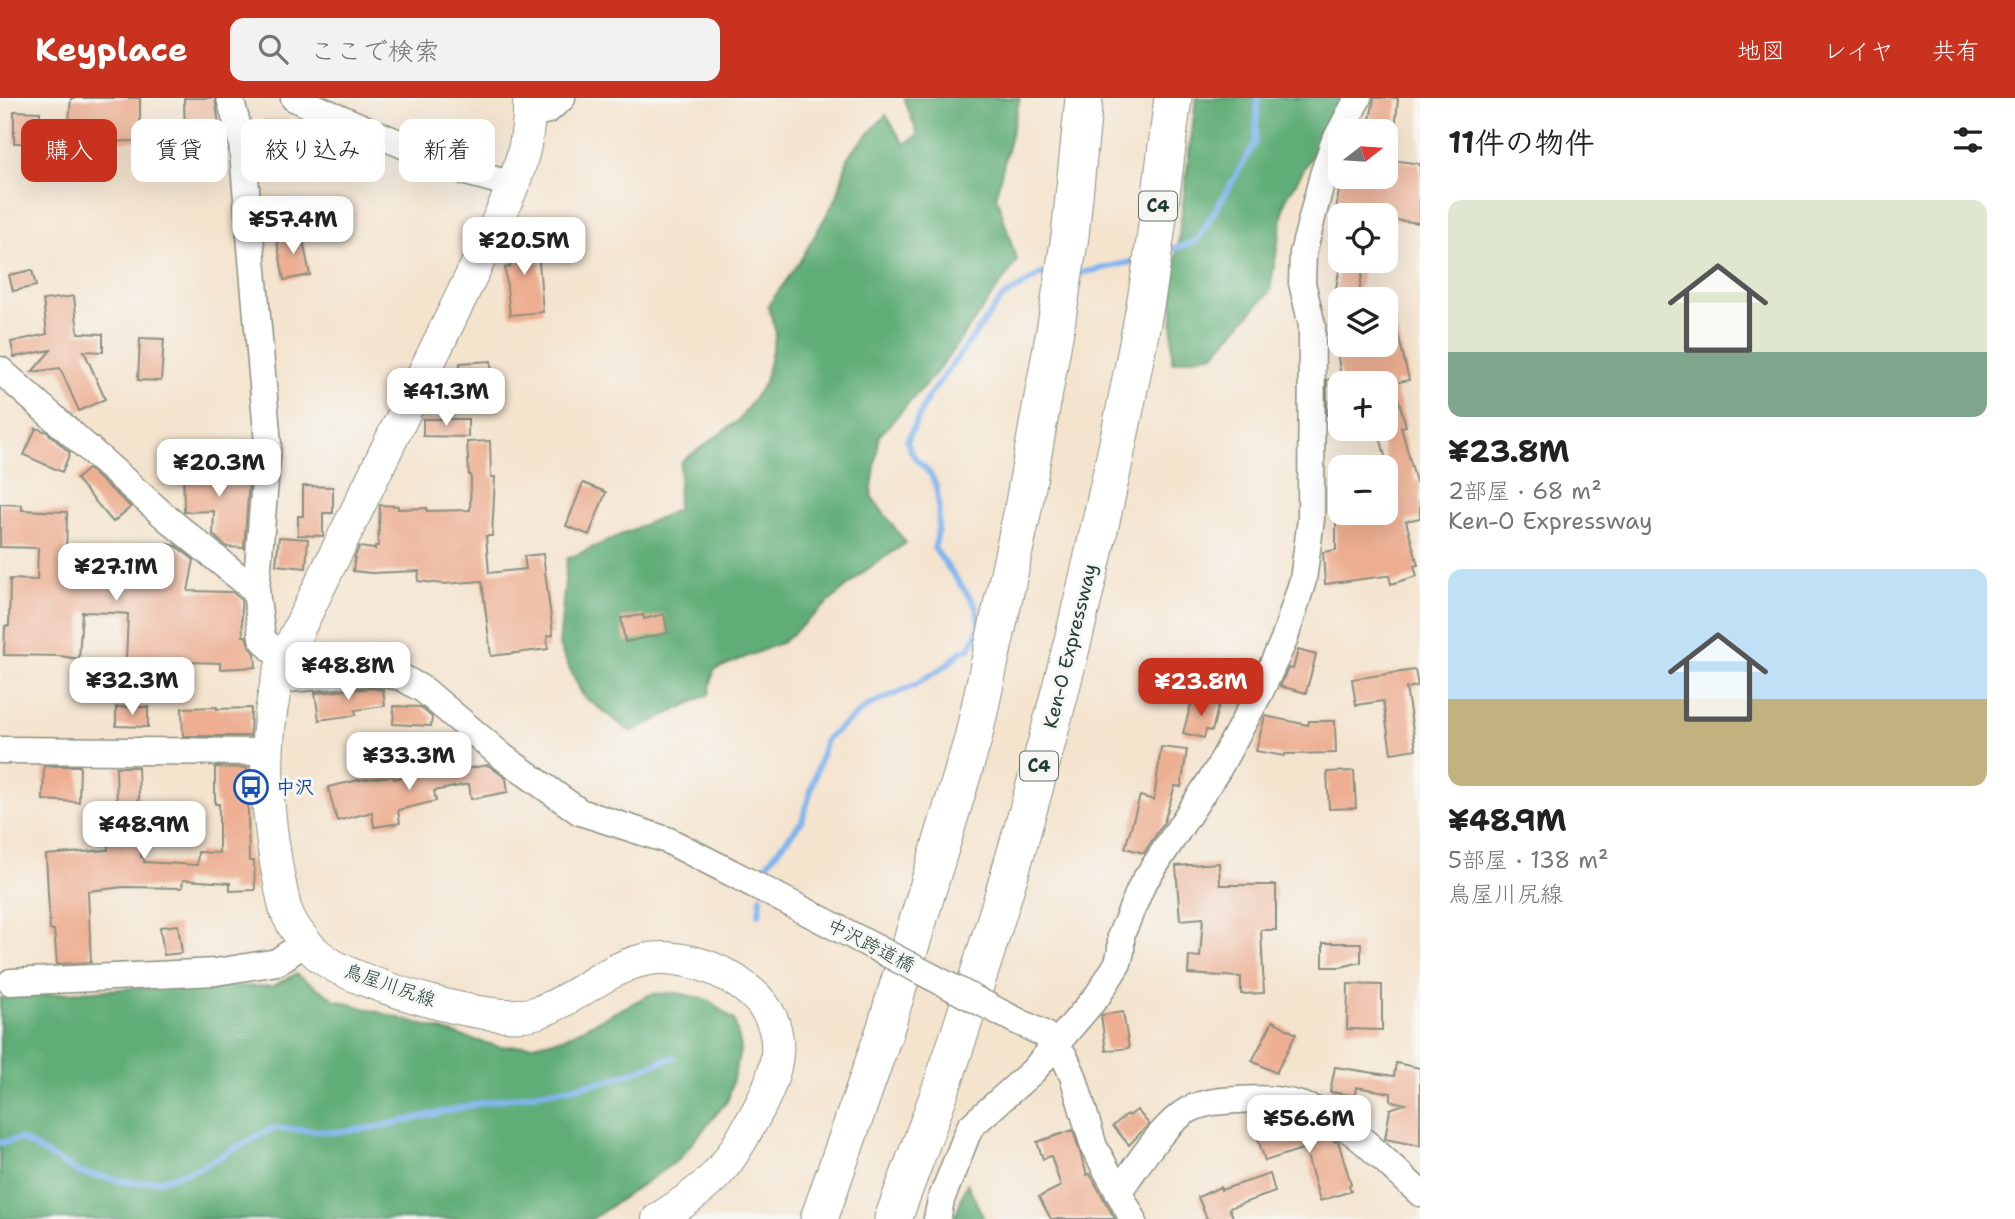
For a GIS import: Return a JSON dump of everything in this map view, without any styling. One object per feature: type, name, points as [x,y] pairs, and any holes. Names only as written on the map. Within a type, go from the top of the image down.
[{"type":"highway","points":[[819,1219],[885,1030],[973,739],[1025,500],[1056,324],[1070,236],[1084,98]]},
{"type":"highway","name":"Ken-O Expressway","points":[[893,1219],[947,1072],[987,945],[1046,741],[1089,571],[1145,303],[1172,104]]},
{"type":"main road","name":"鳥屋川尻線","points":[[529,106],[526,143],[514,185],[280,670],[267,752],[273,841],[288,917],[306,942],[326,960],[348,972],[414,995],[482,1013],[523,1015],[562,1002],[621,966],[651,958],[673,958],[709,967],[747,988],[765,1006],[774,1023],[778,1048],[773,1077],[754,1119],[724,1166],[694,1195],[658,1219]]},
{"type":"street","points":[[230,98],[242,142],[268,444],[256,591],[262,638],[280,670]]},
{"type":"street","points":[[294,98],[466,172],[514,185]]},
{"type":"street","points":[[529,106],[548,110],[562,98]]},
{"type":"street","points":[[937,1219],[941,1200],[970,1127],[1032,1071],[1098,995],[1118,963],[1121,935],[1142,885],[1218,769],[1260,692],[1284,640],[1303,580],[1311,519],[1312,326],[1302,283],[1303,253],[1334,143],[1358,98]]},
{"type":"street","points":[[2,379],[256,591]]},
{"type":"street","name":"中沢跨道橋","points":[[280,670],[374,672],[401,677],[431,695],[503,757],[580,811],[667,840],[1044,1034],[1054,1045]]},
{"type":"street","points":[[0,750],[267,752]]},
{"type":"street","points":[[11,982],[216,972],[277,962],[306,942]]},
{"type":"street","points":[[1054,1045],[1064,1056],[1073,1076],[1094,1147],[1133,1219]]},
{"type":"street","points":[[1118,1192],[1153,1144],[1184,1112],[1199,1104],[1256,1098],[1306,1104],[1326,1113],[1420,1193]]},
{"type":"green space","points":[[904,98],[1020,98],[996,195],[1017,261],[940,368],[879,436],[871,496],[906,543],[866,570],[783,642],[714,670],[709,694],[631,732],[583,696],[559,646],[567,559],[677,510],[681,462],[739,420],[765,382],[776,333],[768,306],[800,261],[837,197],[849,155],[886,115],[904,144],[918,135]]},
{"type":"green space","points":[[1196,98],[1346,98],[1334,119],[1328,119],[1328,128],[1285,201],[1270,291],[1214,354],[1172,362],[1173,284]]},
{"type":"green space","points":[[296,974],[336,1000],[500,1047],[534,1045],[566,1037],[651,994],[678,993],[708,1000],[734,1020],[741,1047],[728,1100],[678,1160],[592,1219],[0,1219],[0,998],[134,988],[273,986]]},
{"type":"green space","points":[[967,1183],[984,1219],[954,1219]]},
{"type":"building","points":[[71,98],[140,98],[140,119],[131,119],[131,141],[117,141],[117,119],[69,119]]},
{"type":"building","points":[[184,98],[215,98],[218,119],[185,119]]},
{"type":"building","points":[[1374,98],[1398,98],[1396,119],[1370,119]]},
{"type":"building","points":[[14,111],[40,112],[40,119],[21,119],[21,143],[14,143]]},
{"type":"building","points":[[1398,161],[1420,164],[1420,223],[1398,220],[1398,203],[1337,203],[1339,189],[1398,189]]},
{"type":"building","points":[[301,231],[310,275],[284,280],[276,236]]},
{"type":"building","points":[[510,237],[539,237],[543,312],[510,315],[505,268],[510,267]]},
{"type":"building","points":[[32,270],[36,286],[13,291],[9,275]]},
{"type":"building","points":[[1339,273],[1362,273],[1360,287],[1336,287]]},
{"type":"building","points":[[74,296],[78,333],[103,334],[103,352],[84,351],[105,399],[79,411],[60,368],[32,372],[51,350],[14,357],[11,342],[47,334],[43,300]]},
{"type":"building","points":[[1398,334],[1409,380],[1398,382],[1398,371],[1340,371],[1338,357],[1398,357]]},
{"type":"building","points":[[140,338],[164,339],[161,381],[138,380]]},
{"type":"building","points":[[491,361],[492,394],[488,394],[488,401],[462,402],[460,363]]},
{"type":"building","points":[[1327,380],[1328,380],[1327,415]]},
{"type":"building","points":[[1398,397],[1406,426],[1401,427],[1416,482],[1420,481],[1420,518],[1406,521],[1418,565],[1414,566],[1417,576],[1391,584],[1389,576],[1385,576],[1325,584],[1323,552],[1336,550],[1336,525],[1398,525],[1398,455],[1385,455],[1381,441],[1398,441]]},
{"type":"building","points":[[423,419],[468,419],[468,437],[423,436]]},
{"type":"building","points":[[36,428],[47,432],[70,453],[62,472],[24,455]]},
{"type":"building","points":[[490,441],[491,477],[495,477],[492,536],[486,536],[489,573],[526,569],[524,556],[543,554],[553,635],[547,636],[548,649],[491,656],[482,581],[444,584],[418,581],[419,571],[353,571],[359,547],[375,549],[375,546],[378,546],[380,505],[398,506],[398,509],[427,508],[427,511],[470,510],[471,475],[467,442]]},
{"type":"building","points":[[209,460],[209,468],[250,470],[244,548],[227,547],[213,535],[214,511],[184,512],[183,461]]},
{"type":"building","points":[[88,469],[131,507],[113,522],[76,479]]},
{"type":"building","points":[[583,483],[606,492],[589,535],[566,526]]},
{"type":"building","points":[[303,486],[333,487],[333,513],[323,513],[323,536],[298,535],[298,516],[303,516]]},
{"type":"building","points":[[0,504],[22,505],[22,510],[67,512],[66,563],[69,564],[69,581],[125,585],[127,564],[164,566],[168,544],[176,546],[194,560],[188,591],[232,592],[241,599],[243,636],[246,636],[255,654],[256,667],[220,669],[220,663],[126,660],[128,614],[116,613],[82,612],[79,659],[4,655],[5,626],[9,626],[10,579],[37,580],[38,548],[0,547]]},
{"type":"building","points":[[279,537],[308,539],[306,568],[276,565]]},
{"type":"building","points":[[664,614],[668,633],[625,642],[621,618],[643,615],[644,619]]},
{"type":"building","points":[[1298,650],[1316,655],[1306,693],[1280,686],[1288,668],[1293,669]]},
{"type":"building","points":[[1415,670],[1418,686],[1406,688],[1416,749],[1391,753],[1383,701],[1356,705],[1352,679]]},
{"type":"building","points":[[373,688],[383,690],[385,706],[355,710],[356,715],[319,720],[315,693]]},
{"type":"building","points":[[1193,697],[1219,704],[1212,731],[1206,730],[1204,738],[1183,733]]},
{"type":"building","points":[[394,706],[420,707],[432,717],[431,726],[393,724]]},
{"type":"building","points":[[116,707],[148,707],[148,727],[116,726]]},
{"type":"building","points":[[182,708],[251,708],[250,736],[183,736]]},
{"type":"building","points":[[1265,716],[1308,725],[1309,721],[1335,721],[1336,753],[1284,756],[1256,751]]},
{"type":"building","points":[[1161,747],[1187,750],[1181,787],[1175,786],[1164,822],[1144,853],[1125,848],[1140,796],[1154,800]]},
{"type":"building","points":[[488,765],[506,778],[508,792],[471,799],[469,784],[434,791],[436,801],[398,810],[400,823],[374,827],[372,812],[337,821],[328,787],[359,780],[393,776],[394,779],[429,770],[430,775]]},
{"type":"building","points":[[44,766],[80,766],[79,802],[43,800]]},
{"type":"building","points":[[116,767],[138,767],[141,857],[144,857],[144,862],[197,865],[198,852],[219,853],[219,804],[215,804],[215,767],[247,768],[249,861],[254,861],[255,890],[230,891],[230,883],[183,880],[182,888],[124,887],[88,891],[91,962],[57,964],[54,930],[50,930],[46,855],[108,850],[108,809],[117,809]]},
{"type":"building","points":[[1354,771],[1356,808],[1329,809],[1327,772]]},
{"type":"building","points":[[1219,863],[1220,885],[1276,885],[1276,930],[1261,930],[1264,993],[1241,994],[1241,977],[1188,974],[1189,956],[1200,957],[1203,918],[1180,920],[1176,866]]},
{"type":"building","points":[[178,925],[182,953],[164,955],[160,927]]},
{"type":"building","points":[[1323,943],[1361,943],[1361,962],[1341,967],[1323,967]]},
{"type":"building","points":[[1348,984],[1382,985],[1382,1030],[1347,1029]]},
{"type":"building","points":[[1123,1012],[1129,1048],[1106,1051],[1101,1015]]},
{"type":"building","points":[[1273,1021],[1296,1034],[1276,1073],[1252,1061]]},
{"type":"building","points":[[1396,1063],[1420,1068],[1420,1146],[1385,1139],[1390,1109],[1405,1104],[1391,1101],[1391,1093],[1356,1087],[1355,1096],[1330,1092],[1335,1067],[1394,1076]]},
{"type":"building","points":[[1137,1110],[1149,1124],[1129,1145],[1113,1126],[1127,1114],[1129,1116]]},
{"type":"building","points":[[1294,1120],[1302,1122],[1306,1136],[1321,1131],[1335,1142],[1338,1141],[1351,1191],[1320,1201],[1305,1148],[1265,1161],[1256,1132]]},
{"type":"building","points":[[1073,1130],[1087,1175],[1090,1174],[1115,1219],[1051,1219],[1039,1197],[1061,1186],[1051,1156],[1043,1159],[1037,1142]]},
{"type":"building","points":[[1270,1174],[1275,1192],[1229,1208],[1234,1219],[1207,1219],[1198,1197],[1220,1187],[1221,1190]]},
{"type":"waterway","points":[[1167,251],[1197,241],[1255,143],[1258,98]]},
{"type":"waterway","points":[[1076,274],[1140,260]]},
{"type":"waterway","points":[[764,883],[766,865],[802,821],[826,739],[869,705],[913,686],[947,665],[961,651],[969,649],[980,627],[976,606],[934,548],[939,512],[935,484],[912,454],[907,441],[928,397],[1002,298],[1041,274],[1051,274]]},
{"type":"waterway","points":[[759,914],[761,897]]},
{"type":"waterway","points":[[0,1143],[20,1139],[80,1173],[134,1183],[162,1180],[198,1168],[273,1128],[335,1132],[378,1127],[481,1103],[608,1081],[674,1057]]},
{"type":"place","name":"中沢","points":[[251,787]]}]
